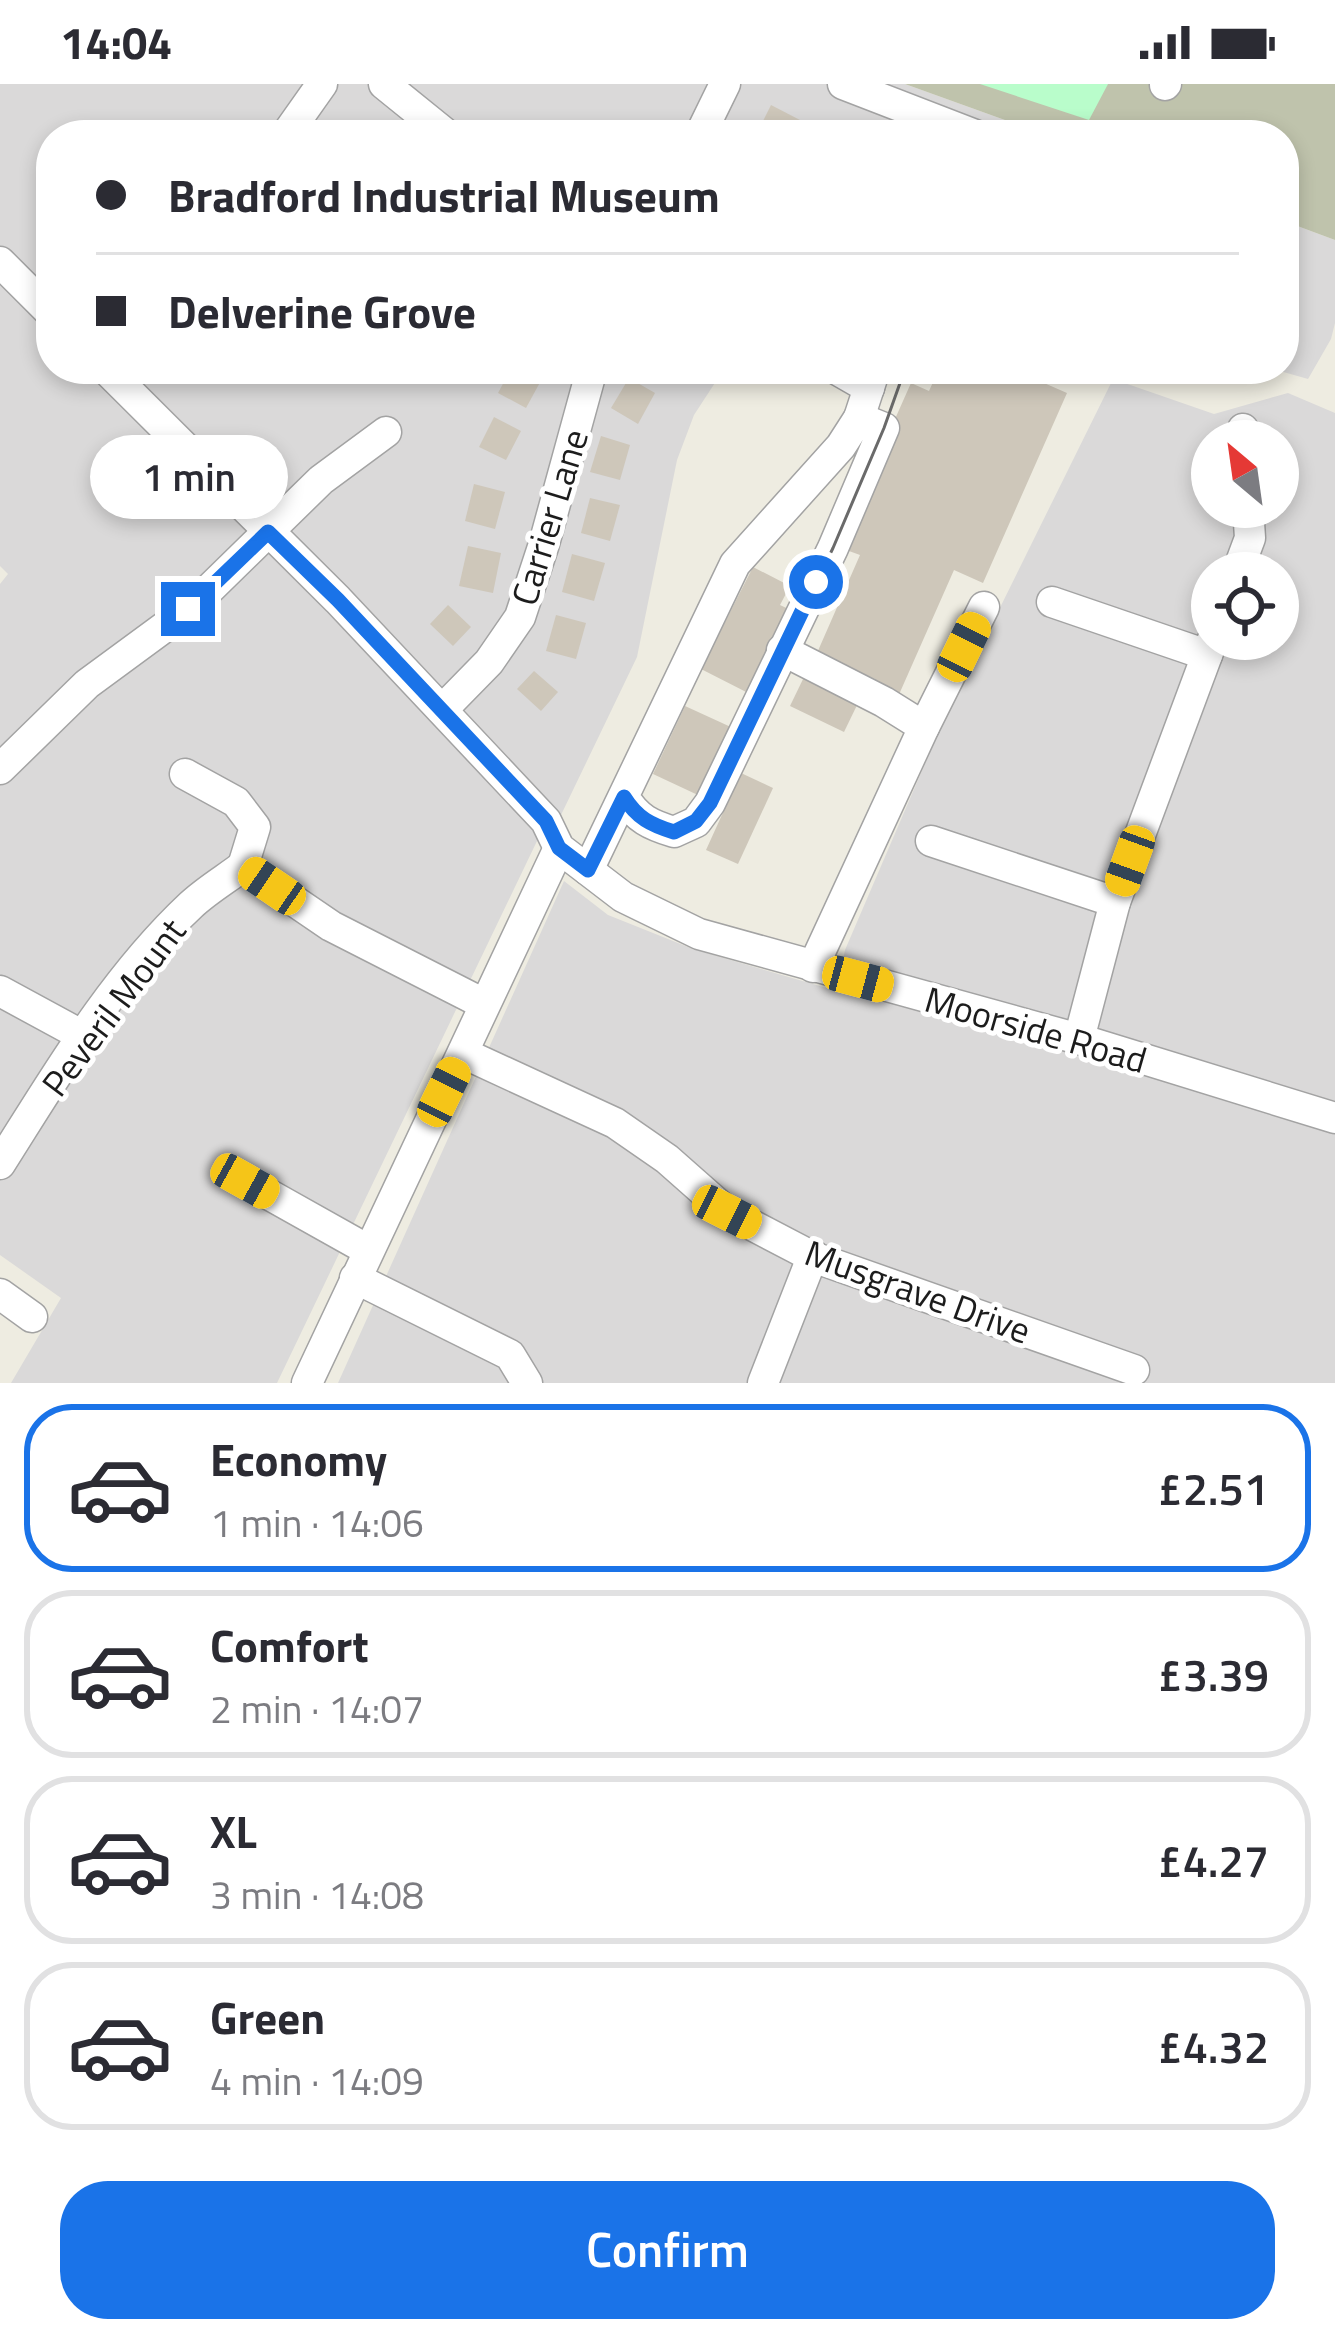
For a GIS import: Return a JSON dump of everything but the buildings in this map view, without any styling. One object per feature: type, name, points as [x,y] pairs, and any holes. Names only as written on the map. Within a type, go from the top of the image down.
[{"type":"street","points":[[297,120],[322,84]]},
{"type":"street","points":[[384,84],[428,120]]},
{"type":"street","points":[[707,120],[724,84]]},
{"type":"street","points":[[843,84],[932,120]]},
{"type":"street","points":[[1,267],[36,299]]},
{"type":"street","name":"Moorside Road","points":[[121,384],[442,710],[546,821],[559,848],[623,897],[699,934],[1078,1039],[1335,1118]]},
{"type":"street","name":"Carrier Lane","points":[[442,710],[489,662],[520,617],[588,384]]},
{"type":"street","points":[[588,870],[735,564],[841,446],[859,418],[870,384]]},
{"type":"street","points":[[624,797],[649,824],[674,832],[696,821],[710,803],[833,548],[884,428],[859,418]]},
{"type":"street","points":[[0,769],[87,684],[188,609],[321,480],[386,433]]},
{"type":"street","points":[[1052,602],[1191,642]]},
{"type":"street","points":[[814,967],[984,607]]},
{"type":"street","points":[[782,650],[924,727]]},
{"type":"street","points":[[1078,1039],[1115,902],[1205,660]]},
{"type":"street","points":[[185,774],[236,802],[255,827],[243,866],[331,926],[484,1004]]},
{"type":"street","points":[[931,841],[1115,902]]},
{"type":"street","points":[[307,1383],[559,848]]},
{"type":"street","name":"Peveril Mount","points":[[0,1164],[130,971],[193,903],[243,866]]},
{"type":"street","points":[[0,991],[83,1036]]},
{"type":"street","name":"Musgrave Drive","points":[[463,1053],[615,1123],[667,1159],[727,1212],[813,1256],[1134,1370]]},
{"type":"street","points":[[245,1181],[361,1264],[510,1355],[526,1383]]},
{"type":"street","points":[[763,1383],[813,1256]]},
{"type":"street","points":[[0,1294],[32,1317]]},
{"type":"shaded area","points":[[0,84],[905,84],[1005,120],[36,120],[36,384],[714,384],[694,415],[677,460],[637,657],[561,815],[537,841],[277,1383],[11,1383],[61,1298],[0,1255],[0,584],[8,574],[0,566]]},
{"type":"shaded area","points":[[905,84],[1335,84],[1335,240],[1299,227],[1299,120],[1005,120]]},
{"type":"shaded area","points":[[1299,227],[1335,240],[1335,323],[1308,379],[1299,376]]},
{"type":"shaded area","points":[[1111,384],[1127,384],[1214,414],[1288,393],[1335,413],[1335,1383],[338,1383],[564,881],[608,915],[693,949],[837,991],[845,950],[939,731]]},
{"type":"green space","points":[[980,84],[1108,84],[1089,120]]},
{"type":"tram line","points":[[633,811],[649,825],[674,832],[696,822],[709,805],[833,548],[900,384]]},
{"type":"route","points":[[188,609],[268,532],[546,821],[559,848],[588,870],[624,797],[649,824],[674,832],[696,821],[710,803],[816,582]]}]
